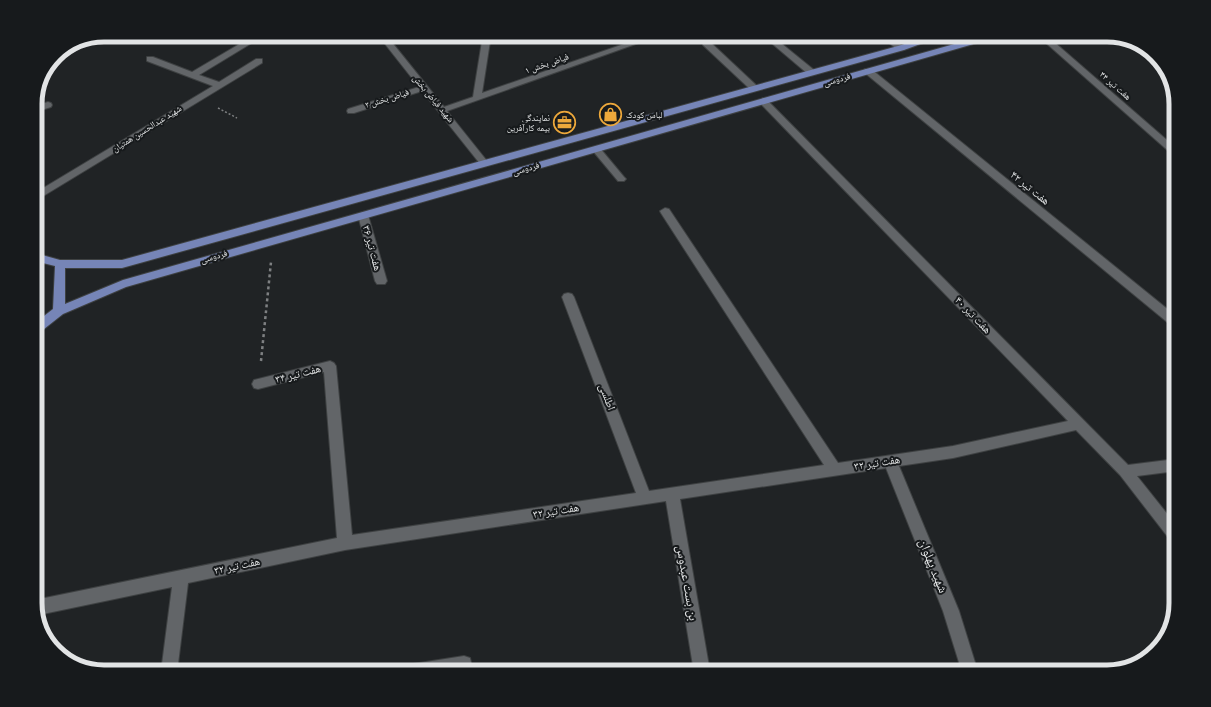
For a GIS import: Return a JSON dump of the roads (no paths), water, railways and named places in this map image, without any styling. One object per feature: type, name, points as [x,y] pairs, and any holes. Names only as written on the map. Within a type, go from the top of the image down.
[{"type":"main road","name":"فردوسی","points":[[42,259],[60,264],[122,264],[919,42]]},
{"type":"main road","name":"فردوسی","points":[[42,324],[59,311],[123,284],[972,42]]},
{"type":"main road","points":[[901,48],[916,59]]},
{"type":"main road","points":[[484,163],[493,178]]},
{"type":"main road","points":[[59,311],[60,264]]},
{"type":"street","points":[[193,75],[249,42]]},
{"type":"street","name":"شهید فیاض بخش","points":[[387,42],[484,163]]},
{"type":"street","points":[[477,98],[486,42]]},
{"type":"street","name":"فیاض بخش ۱","points":[[443,110],[640,42]]},
{"type":"street","points":[[775,42],[811,72]]},
{"type":"street","points":[[893,42],[901,48]]},
{"type":"street","name":"هفت تیر ۴۴","points":[[1049,42],[1169,147]]},
{"type":"street","points":[[706,43],[754,88]]},
{"type":"street","points":[[150,58],[219,85]]},
{"type":"street","name":"شهید عبدالحسین همتیان","points":[[42,194],[259,61]]},
{"type":"street","name":"هفت تیر ۴۲","points":[[868,71],[1169,317]]},
{"type":"street","name":"فیاض بخش ۲","points":[[351,110],[423,88]]},
{"type":"street","name":"هفت تیر ۴۰","points":[[763,101],[1125,471],[1169,527]]},
{"type":"street","points":[[42,107],[48,105]]},
{"type":"street","points":[[596,149],[622,179]]},
{"type":"street","points":[[665,211],[835,470]]},
{"type":"street","name":"هفت تیر ۳۶","points":[[363,215],[381,281]]},
{"type":"street","name":"اطلسی","points":[[568,297],[645,498]]},
{"type":"street","name":"هفت تیر ۳۴","points":[[258,384],[330,366],[345,543]]},
{"type":"street","name":"هفت تیر ۳۲","points":[[42,607],[345,543],[953,452],[1078,424]]},
{"type":"street","name":"شهید پهلوان","points":[[890,461],[951,611],[968,665]]},
{"type":"street","points":[[1125,471],[1169,466]]},
{"type":"street","name":"بن بست عبدوس","points":[[672,494],[701,665]]},
{"type":"street","points":[[170,665],[181,577]]},
{"type":"place","name":"لباس کودک","points":[[611,115]]},
{"type":"place","name":"نمایندگی بیمه کارآفرین","points":[[565,123]]}]
